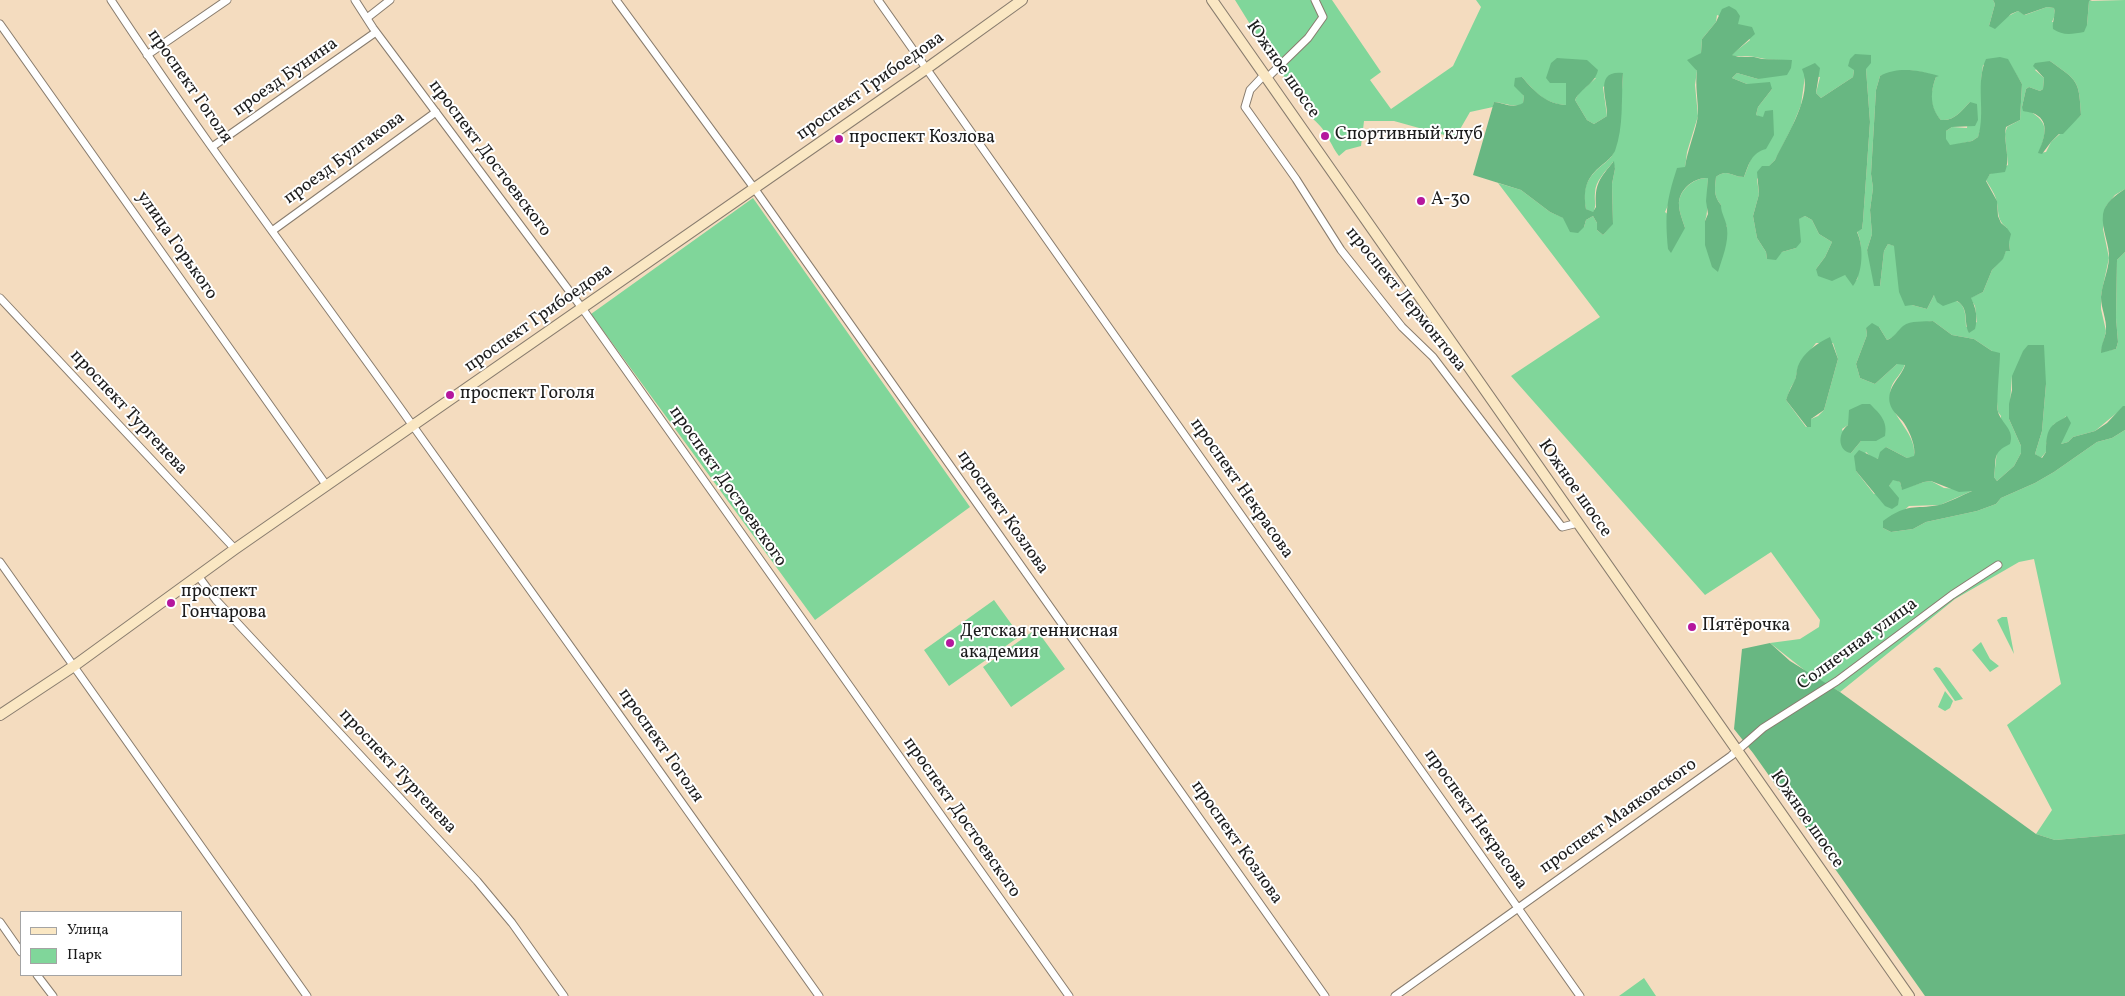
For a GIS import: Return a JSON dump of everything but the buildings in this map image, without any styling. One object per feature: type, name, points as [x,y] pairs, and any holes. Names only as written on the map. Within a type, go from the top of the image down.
[{"type":"street","name":"проспект Гоголя","points":[[111,0],[212,147],[819,996]]},
{"type":"street","points":[[147,54],[227,0]]},
{"type":"street","name":"проспект Достоевского","points":[[354,0],[582,308],[1069,996]]},
{"type":"street","points":[[367,18],[390,0]]},
{"type":"street","name":"проспект Козлова","points":[[616,0],[754,188],[1325,996]]},
{"type":"street","name":"проспект Некрасова","points":[[878,0],[1580,996]]},
{"type":"street","name":"проспект Грибоедова","points":[[0,715],[74,666],[235,549],[926,69],[1022,0]]},
{"type":"street","name":"Южное шоссе","points":[[1212,0],[1909,996]]},
{"type":"street","points":[[1266,76],[1308,38],[1323,17],[1315,0]]},
{"type":"street","name":"улица Горького","points":[[0,24],[327,486]]},
{"type":"street","name":"проезд Бунина","points":[[212,147],[376,32]]},
{"type":"street","name":"проспект Лермонтова","points":[[1266,76],[1250,90],[1245,107],[1296,179],[1341,250],[1402,327],[1433,356],[1562,527],[1578,524]]},
{"type":"street","name":"проезд Булгакова","points":[[272,231],[436,112]]},
{"type":"street","name":"проспект Тургенева","points":[[0,298],[235,549]]},
{"type":"street","points":[[0,562],[307,996]]},
{"type":"street","name":"Солнечная улица","points":[[1738,751],[1763,728],[1845,676],[1952,595],[1998,565]]},
{"type":"street","name":"проспект Тургенева","points":[[199,577],[216,600],[477,881],[512,923],[564,996]]},
{"type":"street","name":"проспект Маяковского","points":[[1395,996],[1738,751]]},
{"type":"street","points":[[0,922],[20,951]]},
{"type":"street","points":[[39,976],[53,996]]},
{"type":"green space","points":[[1235,0],[1332,0],[1381,72],[1370,80],[1391,109],[1453,66],[1481,7],[1476,0],[1993,0],[1995,4],[1989,26],[2018,11],[2025,15],[2047,7],[2054,8],[2055,15],[2052,22],[2087,25],[2089,1],[2125,0],[2125,189],[2115,195],[2106,206],[2103,229],[2109,258],[2101,295],[2101,309],[2106,331],[2101,352],[2116,349],[2118,342],[2116,318],[2117,260],[2125,252],[2125,406],[2095,431],[2073,437],[2068,442],[2061,444],[2066,416],[2061,422],[2054,424],[2046,444],[2046,452],[2041,458],[2035,454],[2042,431],[2046,384],[2012,376],[2009,419],[2021,446],[2021,453],[2014,466],[1997,481],[1994,477],[2001,416],[1998,412],[1992,351],[1974,339],[1952,335],[1933,321],[1904,326],[1887,340],[1879,327],[1866,328],[1867,335],[1856,364],[1860,378],[1875,384],[1897,364],[1905,364],[1892,385],[1890,398],[1896,415],[1911,439],[1914,447],[1914,457],[1907,458],[1886,447],[1879,459],[1872,458],[1866,452],[1856,471],[1874,494],[1889,486],[1893,479],[1900,482],[1902,489],[1931,481],[1944,488],[1974,490],[1940,505],[1909,506],[1883,528],[1891,532],[1913,529],[1926,522],[1977,511],[1996,504],[2001,498],[2035,483],[2054,472],[2097,442],[2112,438],[2125,430],[2125,834],[2055,840],[2036,834],[2052,810],[2007,725],[2061,684],[2034,559],[2019,562],[1955,599],[1840,692],[1812,676],[1770,643],[1800,639],[1819,627],[1820,620],[1771,552],[1705,595],[1511,376],[1600,317],[1498,183],[1521,190],[1550,212],[1584,227],[1586,220],[1593,216],[1597,223],[1597,230],[1603,235],[1613,223],[1612,184],[1615,169],[1613,162],[1601,176],[1595,189],[1595,208],[1593,213],[1586,209],[1585,194],[1590,178],[1612,156],[1617,141],[1623,73],[1603,87],[1607,116],[1594,124],[1587,120],[1575,100],[1579,93],[1596,78],[1566,83],[1566,105],[1546,100],[1522,77],[1520,90],[1524,96],[1523,104],[1512,105],[1494,102],[1493,107],[1470,112],[1455,138],[1394,121],[1364,121],[1361,146],[1346,150],[1339,156],[1325,133],[1313,119],[1271,58]],"holes":[[[1717,15],[1738,24],[1750,40],[1731,55],[1791,60],[1758,79],[1737,73],[1732,78],[1747,84],[1772,89],[1758,107],[1756,115],[1763,118],[1759,151],[1752,156],[1744,177],[1727,173],[1716,177],[1716,195],[1727,227],[1705,221],[1708,178],[1703,178],[1688,185],[1679,199],[1680,214],[1685,228],[1665,212],[1685,168],[1687,152],[1698,116],[1695,85],[1697,71],[1693,65],[1701,53],[1702,39],[1716,22]],[[2007,59],[2022,84],[2020,120],[2007,127],[2005,134],[2008,165],[1990,174],[1986,180],[1993,191],[1999,217],[2007,228],[2010,250],[2006,251],[2002,259],[1992,270],[1983,292],[1970,298],[1975,306],[1977,322],[1966,327],[1965,311],[1955,301],[1934,295],[1927,309],[1912,305],[1897,261],[1895,246],[1888,244],[1884,251],[1880,286],[1867,250],[1872,234],[1870,210],[1873,188],[1871,174],[1876,90],[1880,76],[1894,72],[1915,71],[1936,77],[1932,100],[1934,110],[1941,120],[1954,117],[1970,102],[1967,128],[1952,127],[1946,131],[1945,139],[1950,146],[1972,141],[1978,137],[1982,124],[1981,80],[1983,65]],[[2050,61],[2072,78],[2078,88],[2081,115],[2051,142],[2046,152],[2039,153],[2044,136],[2044,125],[2037,116],[2022,107],[2026,89],[2029,87],[2040,91],[2043,89],[2044,78],[2035,70]],[[1866,69],[1870,122],[1863,221],[1862,229],[1857,231],[1861,249],[1857,280],[1845,275],[1816,269],[1825,257],[1832,242],[1819,234],[1812,220],[1805,216],[1798,219],[1796,248],[1767,259],[1766,252],[1757,238],[1753,216],[1759,194],[1757,179],[1775,160],[1792,127],[1801,105],[1805,76],[1820,77],[1816,93],[1821,98],[1853,77],[1854,70]],[[1816,343],[1833,343],[1838,359],[1824,410],[1818,416],[1811,419],[1811,427],[1806,427],[1786,400],[1795,381],[1798,367]],[[1848,425],[1876,441],[1861,441],[1851,453],[1842,429]]]},
{"type":"green space","points":[[1993,0],[2092,0],[2089,1],[2087,25],[2084,32],[2068,34],[2060,33],[2053,29],[2054,8],[2047,7],[2024,15],[2018,11],[2011,14],[1995,29],[1989,26],[1995,4]]},
{"type":"green space","points":[[1729,6],[1736,10],[1740,16],[1738,24],[1752,27],[1755,34],[1732,55],[1792,60],[1791,68],[1787,75],[1758,79],[1737,73],[1732,78],[1747,84],[1770,82],[1772,89],[1758,107],[1756,115],[1763,117],[1765,111],[1773,110],[1774,135],[1766,149],[1757,153],[1751,160],[1744,177],[1723,173],[1716,177],[1716,195],[1721,205],[1727,233],[1725,250],[1718,272],[1712,267],[1705,245],[1705,221],[1708,214],[1706,201],[1708,178],[1692,182],[1681,194],[1679,208],[1685,228],[1671,253],[1668,249],[1667,217],[1673,180],[1677,168],[1685,167],[1698,114],[1697,71],[1687,60],[1701,53],[1702,39],[1716,22],[1722,9]]},
{"type":"green space","points":[[1855,54],[1871,55],[1871,63],[1866,69],[1870,122],[1863,221],[1862,229],[1857,232],[1861,245],[1861,267],[1853,286],[1845,275],[1832,281],[1818,276],[1816,269],[1825,257],[1832,242],[1819,234],[1812,220],[1805,216],[1799,219],[1801,242],[1796,248],[1782,252],[1776,260],[1767,259],[1766,252],[1757,238],[1753,216],[1759,194],[1757,172],[1762,166],[1769,166],[1775,160],[1792,128],[1802,103],[1805,79],[1802,69],[1815,63],[1820,68],[1816,93],[1821,98],[1853,77],[1854,70],[1848,66],[1850,59]]},
{"type":"green space","points":[[2000,57],[2008,59],[2022,84],[2020,120],[2006,127],[2007,167],[2005,172],[1990,174],[1986,181],[1997,201],[1998,216],[2001,223],[2011,234],[2009,242],[2010,251],[2006,251],[2003,259],[1992,270],[1983,292],[1971,298],[1975,309],[1976,321],[1975,329],[1969,333],[1964,308],[1957,301],[1943,306],[1937,302],[1934,295],[1927,309],[1912,305],[1905,306],[1899,292],[1894,246],[1888,244],[1884,251],[1880,286],[1874,286],[1867,250],[1872,234],[1870,210],[1873,188],[1871,174],[1876,90],[1880,76],[1894,71],[1916,71],[1939,76],[1936,77],[1934,83],[1932,100],[1937,115],[1941,120],[1954,117],[1970,102],[1977,104],[1978,120],[1975,126],[1952,127],[1946,131],[1946,139],[1950,145],[1972,141],[1978,137],[1980,127],[1981,78],[1986,59]]},
{"type":"green space","points":[[1557,58],[1587,60],[1598,70],[1594,79],[1575,100],[1587,120],[1594,124],[1607,116],[1605,81],[1608,76],[1614,73],[1623,73],[1621,122],[1618,142],[1615,151],[1609,159],[1589,179],[1585,196],[1586,209],[1593,212],[1596,207],[1596,192],[1599,182],[1614,161],[1615,169],[1612,184],[1613,224],[1603,235],[1597,230],[1597,223],[1593,216],[1586,220],[1584,227],[1578,233],[1570,232],[1563,218],[1550,212],[1521,190],[1473,175],[1494,102],[1512,106],[1523,103],[1524,96],[1514,86],[1515,78],[1522,77],[1536,92],[1546,99],[1566,105],[1566,83],[1550,83],[1546,78],[1551,63]]},
{"type":"green space","points":[[2050,61],[2075,82],[2078,88],[2081,115],[2063,134],[2059,134],[2051,142],[2042,154],[2038,153],[2045,128],[2042,119],[2037,115],[2023,111],[2022,107],[2026,89],[2029,87],[2040,91],[2043,89],[2044,78],[2033,66],[2035,63]]},
{"type":"green space","points":[[2125,189],[2125,252],[2117,260],[2116,318],[2118,342],[2116,349],[2101,353],[2106,327],[2101,297],[2109,259],[2103,226],[2103,214],[2108,202]]},
{"type":"green space","points":[[753,198],[970,507],[815,620],[591,314]]},
{"type":"green space","points":[[1933,321],[1952,335],[1974,339],[1992,351],[2000,353],[1998,412],[2011,435],[2011,439],[2010,444],[2000,450],[1996,457],[1994,477],[1997,481],[2014,466],[2021,453],[2021,446],[2009,419],[2009,404],[2012,376],[2023,351],[2028,345],[2044,345],[2046,384],[2042,431],[2035,454],[2042,458],[2046,452],[2049,430],[2056,422],[2067,416],[2071,423],[2061,444],[2068,442],[2073,437],[2095,431],[2107,423],[2123,406],[2125,406],[2125,430],[2112,438],[2097,442],[2054,472],[2035,483],[2001,498],[1996,504],[1977,511],[1926,522],[1913,529],[1891,532],[1883,528],[1883,521],[1899,511],[1939,505],[1972,491],[1959,492],[1931,481],[1902,490],[1900,482],[1893,480],[1889,486],[1899,498],[1898,505],[1892,509],[1885,506],[1856,471],[1854,456],[1859,450],[1878,459],[1880,452],[1886,447],[1907,458],[1914,456],[1913,444],[1908,431],[1904,423],[1892,410],[1889,398],[1892,388],[1905,365],[1897,364],[1875,384],[1860,378],[1856,364],[1867,335],[1866,328],[1872,323],[1879,327],[1887,340],[1906,324]]},
{"type":"green space","points":[[1830,337],[1838,359],[1824,410],[1811,419],[1811,427],[1807,427],[1786,400],[1795,380],[1800,361],[1815,345]]},
{"type":"green space","points":[[1862,404],[1870,404],[1880,415],[1885,426],[1885,436],[1876,441],[1861,441],[1851,453],[1846,452],[1840,441],[1842,432],[1848,425],[1849,410]]},
{"type":"green space","points":[[994,600],[1020,636],[949,686],[924,650]]},
{"type":"green space","points":[[2007,617],[2014,654],[1997,620]]},
{"type":"green space","points":[[1036,629],[1065,669],[1011,707],[983,667]]},
{"type":"green space","points":[[1981,642],[1990,659],[1999,666],[1990,672],[1972,650]]},
{"type":"green space","points":[[1770,643],[1790,661],[1840,692],[2036,834],[2055,840],[2125,834],[2125,996],[1925,996],[1734,729],[1742,649]]},
{"type":"green space","points":[[1936,667],[1940,668],[1963,699],[1955,701],[1933,669]]},
{"type":"green space","points":[[1945,691],[1953,701],[1950,708],[1945,711],[1938,707]]},
{"type":"green space","points":[[1644,978],[1656,996],[1619,996]]},
{"type":"place","name":"Спортивный клуб","points":[[1325,136]]},
{"type":"place","name":"проспект Козлова","points":[[839,139]]},
{"type":"place","name":"А-30","points":[[1421,201]]},
{"type":"place","name":"проспект Гоголя","points":[[450,395]]},
{"type":"place","name":"проспект Гончарова","points":[[171,603]]},
{"type":"place","name":"Пятёрочка","points":[[1692,627]]},
{"type":"place","name":"Детская теннисная академия","points":[[950,643]]}]
